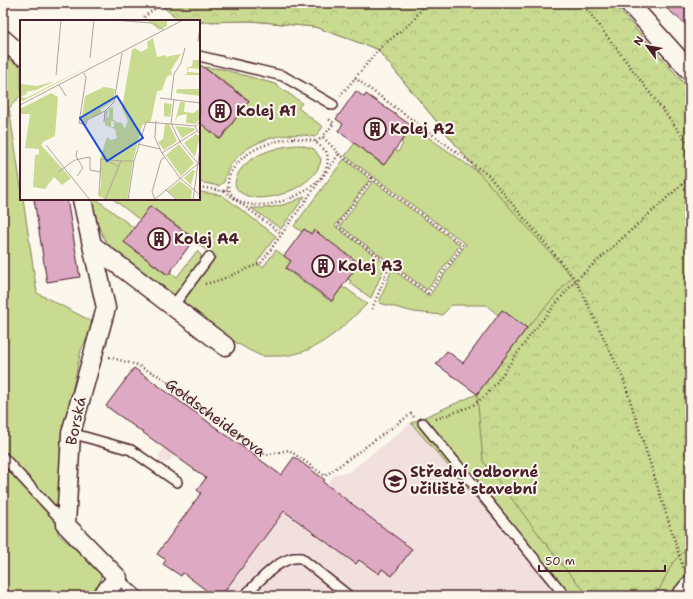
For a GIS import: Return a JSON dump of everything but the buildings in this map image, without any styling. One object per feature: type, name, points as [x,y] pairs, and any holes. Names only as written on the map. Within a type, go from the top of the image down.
[{"type":"street","points":[[629,3],[690,71]]},
{"type":"street","points":[[3,39],[20,54]]},
{"type":"street","name":"Borská","points":[[66,525],[71,433],[106,308],[82,200]]},
{"type":"street","points":[[92,245],[225,346]]},
{"type":"street","points":[[66,525],[118,578],[101,596]]},
{"type":"street","points":[[681,596],[690,584]]},
{"type":"lane","points":[[200,56],[282,76],[334,105]]},
{"type":"lane","points":[[173,306],[209,257]]},
{"type":"lane","points":[[423,423],[565,596]]},
{"type":"lane","points":[[71,433],[131,450],[177,482]]},
{"type":"lane","points":[[3,457],[66,525]]},
{"type":"lane","points":[[244,596],[282,561],[294,556],[301,558],[311,565],[349,596]]},
{"type":"lane","points":[[118,578],[138,596]]},
{"type":"path","points":[[144,20],[144,17],[162,3]]},
{"type":"path","points":[[316,142],[323,137],[334,123],[325,116],[355,78],[382,47],[412,22],[426,3]]},
{"type":"path","points":[[582,3],[690,146]]},
{"type":"path","points":[[355,78],[488,176],[576,280],[623,378],[684,571],[690,574]]},
{"type":"path","points":[[323,137],[339,154],[372,178],[463,245],[428,293],[337,226],[372,178]]},
{"type":"path","points":[[288,139],[304,139],[316,142],[323,148],[328,156],[327,165],[322,176],[309,188],[299,194],[285,200],[257,205],[242,202],[234,197],[229,189],[228,182],[232,169],[238,162],[257,148],[288,139]]},
{"type":"path","points":[[185,289],[220,280],[261,263],[339,154]]},
{"type":"path","points":[[423,423],[452,415],[472,406],[486,395],[534,330],[576,280],[690,177]]},
{"type":"path","points":[[200,187],[224,191],[282,234]]},
{"type":"path","points":[[224,191],[229,189]]},
{"type":"path","points":[[372,309],[390,265]]},
{"type":"path","name":"Goldscheiderova","points":[[94,352],[137,365],[159,376],[266,455],[289,450],[325,476],[410,414],[423,423]]},
{"type":"shaded area","name":"Střední odborné učiliště stavební","points":[[134,368],[193,411],[192,413],[201,419],[203,417],[281,475],[294,457],[325,480],[323,482],[326,485],[335,474],[349,472],[411,423],[561,596],[214,596],[157,554],[201,493],[197,490],[206,478],[174,455],[169,462],[163,463],[160,461],[159,455],[164,448],[106,407]]},
{"type":"green space","points":[[158,3],[613,3],[690,90],[690,596],[561,596],[411,423],[477,394],[527,328],[502,310],[498,315],[486,305],[452,305],[442,315],[414,312],[379,303],[392,269],[429,296],[466,244],[345,156],[355,143],[383,165],[394,150],[398,152],[403,144],[401,142],[412,126],[478,172],[377,49],[315,27],[251,21],[200,22],[200,20],[180,20]]},
{"type":"green space","points":[[158,3],[613,3],[690,90],[690,546],[673,562],[656,596],[589,596],[562,565],[483,461],[477,394],[527,328],[572,277],[479,173],[377,49],[315,27],[251,21],[200,22],[200,20],[180,20]]},
{"type":"green space","points":[[3,51],[20,66],[20,96],[9,108],[20,180],[20,200],[23,200],[37,293],[95,323],[81,350],[62,439],[58,534],[101,571],[100,587],[92,596],[6,596],[3,593]]},
{"type":"green space","points":[[204,67],[222,69],[275,84],[302,103],[298,108],[323,127],[315,137],[288,135],[259,142],[236,158],[228,169],[224,182],[219,186],[200,182],[200,123],[221,139],[249,100]]},
{"type":"green space","points":[[292,145],[301,145],[314,149],[321,159],[318,169],[300,186],[288,192],[261,198],[249,197],[237,189],[235,181],[240,171],[254,158],[273,149]]},
{"type":"green space","points":[[344,159],[370,179],[335,226],[386,264],[371,298],[350,283],[351,281],[348,279],[359,263],[304,229],[302,232],[294,226]]},
{"type":"green space","points":[[373,181],[460,245],[427,290],[340,226]]},
{"type":"green space","points":[[200,192],[222,195],[276,236],[257,262],[263,267],[276,250],[291,261],[286,269],[331,302],[342,287],[345,289],[346,288],[367,304],[336,332],[314,347],[288,355],[259,355],[230,338],[185,305],[184,301],[216,257],[193,241],[194,238],[150,206],[140,220],[114,200],[200,200]]},
{"type":"green space","points":[[305,196],[281,229],[251,208],[279,206]]},
{"type":"green space","points":[[91,200],[97,200],[134,228],[124,242],[167,275],[170,272],[177,277],[197,251],[201,255],[201,260],[176,294],[170,295],[124,260],[109,245],[104,238],[96,219]]},
{"type":"place","name":"Kolej A1","points":[[220,111]]},
{"type":"place","name":"Kolej A2","points":[[375,129]]},
{"type":"place","name":"Kolej A4","points":[[159,239]]},
{"type":"place","name":"Kolej A3","points":[[323,266]]},
{"type":"place","name":"Střední odborné učiliště stavební","points":[[395,481]]}]
